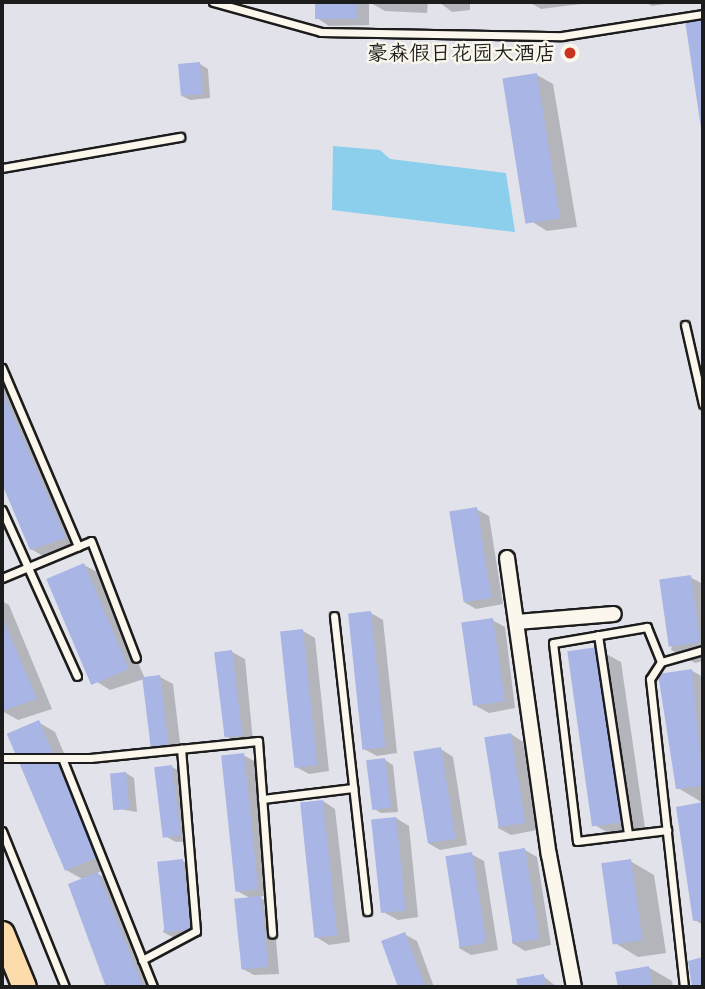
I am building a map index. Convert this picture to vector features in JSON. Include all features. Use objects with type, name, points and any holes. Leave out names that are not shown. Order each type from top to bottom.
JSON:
[{"type":"main road","points":[[2,933],[24,987]]},
{"type":"street","points":[[507,558],[549,855],[574,987]]},
{"type":"street","points":[[517,622],[614,614]]},
{"type":"lane","points":[[213,2],[321,32],[562,36],[703,14]]},
{"type":"lane","points":[[2,168],[180,136]]},
{"type":"lane","points":[[685,326],[703,404]]},
{"type":"lane","points":[[2,368],[78,546]]},
{"type":"lane","points":[[2,510],[77,676]]},
{"type":"lane","points":[[2,578],[91,541],[136,658]]},
{"type":"lane","points":[[334,617],[367,911]]},
{"type":"lane","points":[[661,662],[647,627],[553,643],[576,841],[667,830]]},
{"type":"lane","points":[[598,635],[628,834]]},
{"type":"lane","points":[[684,987],[650,679],[661,662],[703,650]]},
{"type":"lane","points":[[2,758],[62,758],[258,741],[272,933]]},
{"type":"lane","points":[[142,960],[196,931],[181,749]]},
{"type":"lane","points":[[62,758],[153,987]]},
{"type":"lane","points":[[262,799],[353,788]]},
{"type":"lane","points":[[2,831],[65,987]]},
{"type":"water","points":[[333,146],[380,150],[390,159],[506,173],[515,232],[332,210]]},
{"type":"building","points":[[315,2],[357,2],[357,19],[315,19]]},
{"type":"building","points":[[703,16],[703,135],[702,135],[685,20]]},
{"type":"building","points":[[200,62],[203,94],[181,96],[178,64]]},
{"type":"building","points":[[537,73],[560,218],[525,224],[502,78]]},
{"type":"building","points":[[2,390],[66,538],[30,550],[2,484]]},
{"type":"building","points":[[477,507],[491,598],[464,602],[449,511]]},
{"type":"building","points":[[84,563],[129,669],[91,685],[46,579]]},
{"type":"building","points":[[691,575],[700,642],[669,647],[659,579]]},
{"type":"building","points":[[371,611],[385,747],[362,750],[348,613]]},
{"type":"building","points":[[2,616],[37,699],[2,711]]},
{"type":"building","points":[[493,618],[505,701],[473,706],[461,622]]},
{"type":"building","points":[[303,629],[317,765],[294,768],[280,631]]},
{"type":"building","points":[[598,647],[623,822],[592,827],[567,651]]},
{"type":"building","points":[[232,650],[242,735],[225,738],[214,652]]},
{"type":"building","points":[[692,669],[703,786],[676,789],[658,674]]},
{"type":"building","points":[[160,675],[169,744],[151,747],[142,677]]},
{"type":"building","points":[[39,720],[97,857],[65,871],[7,734]]},
{"type":"building","points":[[511,733],[525,823],[499,827],[484,737]]},
{"type":"building","points":[[441,747],[456,839],[428,843],[413,751]]},
{"type":"building","points":[[244,753],[258,889],[235,892],[221,755]]},
{"type":"building","points":[[385,758],[391,808],[372,810],[366,760]]},
{"type":"building","points":[[172,765],[181,835],[163,838],[154,767]]},
{"type":"building","points":[[126,772],[129,809],[113,810],[110,773]]},
{"type":"building","points":[[323,800],[337,935],[314,938],[300,802]]},
{"type":"building","points":[[703,802],[703,920],[693,921],[676,807]]},
{"type":"building","points":[[396,817],[406,910],[381,913],[371,820]]},
{"type":"building","points":[[525,848],[539,939],[513,943],[498,852]]},
{"type":"building","points":[[472,852],[486,943],[460,947],[445,856]]},
{"type":"building","points":[[183,859],[190,930],[165,932],[157,862]]},
{"type":"building","points":[[631,859],[642,940],[613,944],[601,863]]},
{"type":"building","points":[[98,872],[143,987],[106,987],[68,884]]},
{"type":"building","points":[[261,896],[268,967],[242,969],[234,899]]},
{"type":"building","points":[[405,932],[425,987],[398,987],[381,941]]},
{"type":"building","points":[[703,957],[703,987],[692,987],[688,961]]},
{"type":"building","points":[[649,966],[652,987],[618,987],[615,972]]},
{"type":"building","points":[[544,974],[546,987],[518,987],[516,979]]},
{"type":"place","name":"豪森假日花园大酒店","points":[[570,53]]}]
